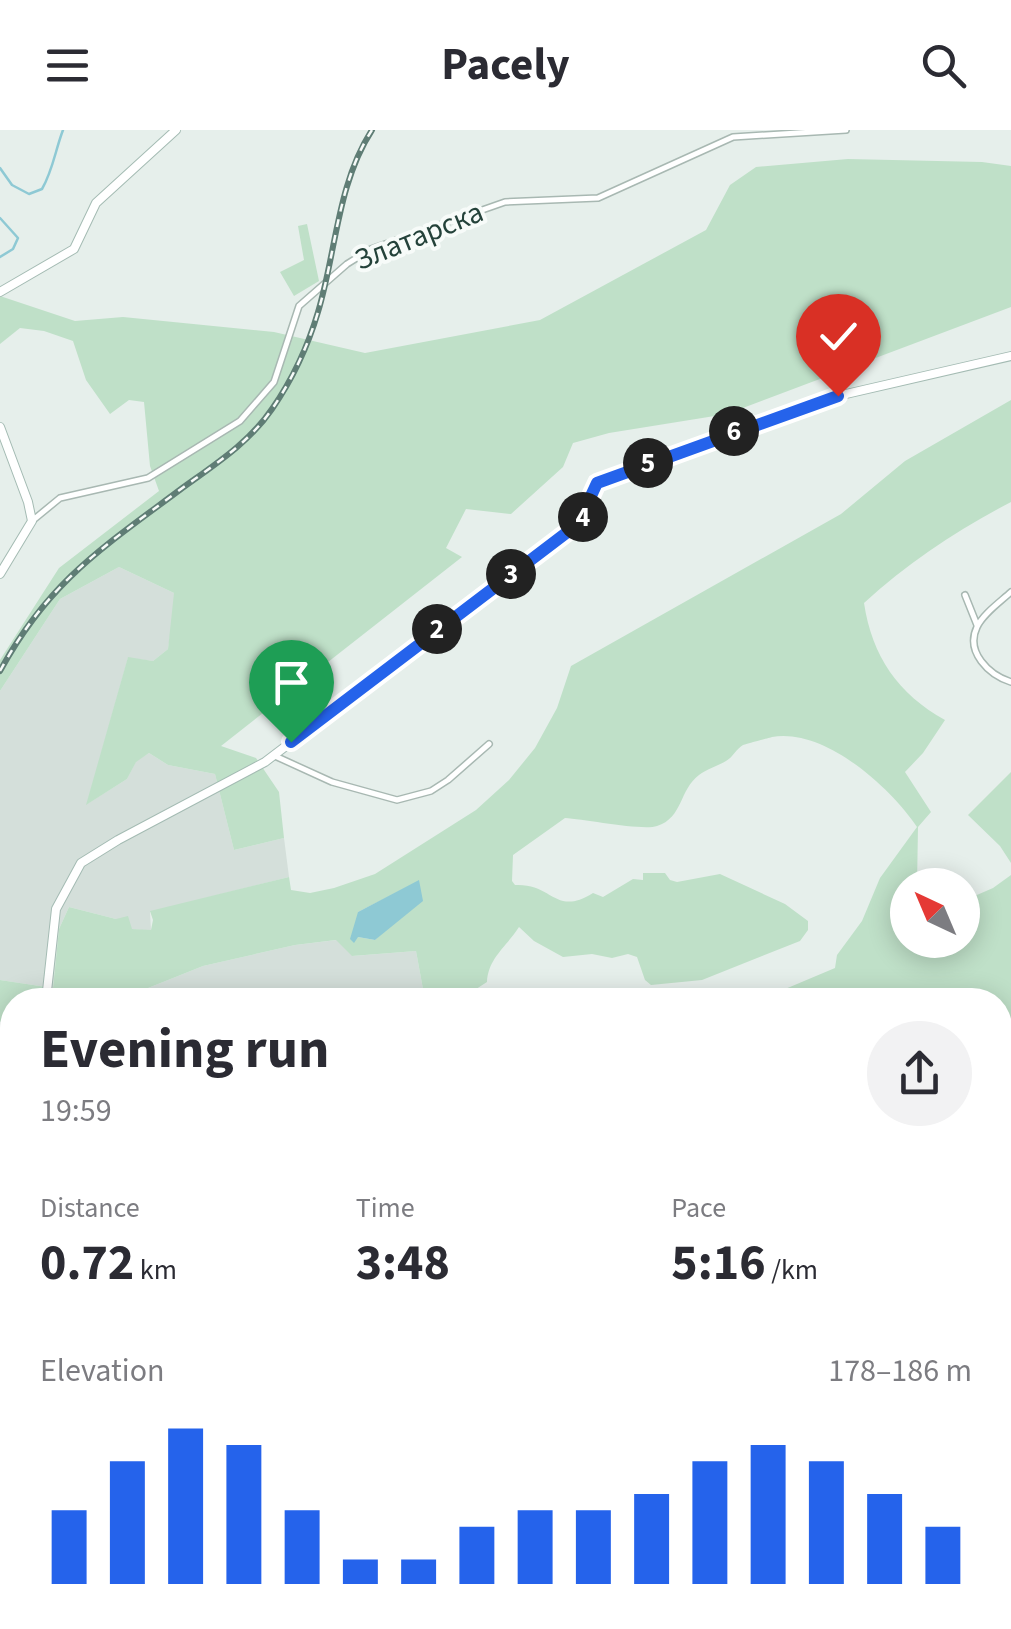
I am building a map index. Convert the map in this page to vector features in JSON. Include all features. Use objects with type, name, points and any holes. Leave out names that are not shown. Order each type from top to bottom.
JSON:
[{"type":"street","points":[[0,292],[74,248],[96,204],[176,130]]},
{"type":"street","name":"Златарска","points":[[32,520],[60,498],[148,478],[240,421],[274,382],[299,306],[346,264],[371,249],[506,202],[598,198],[733,137],[846,130]]},
{"type":"street","points":[[47,988],[56,908],[81,863],[274,756],[583,519],[592,489],[608,477],[820,400],[1011,356]]},
{"type":"street","points":[[0,427],[32,520],[0,574]]},
{"type":"street","points":[[1011,592],[978,626],[975,640],[984,667],[1011,682]]},
{"type":"street","points":[[965,596],[978,626]]},
{"type":"street","points":[[274,756],[385,798],[403,800],[431,791],[448,780],[489,744]]},
{"type":"shaded area","points":[[119,567],[174,593],[175,603],[168,649],[153,661],[128,658],[87,804],[127,779],[136,761],[149,753],[168,765],[215,774],[234,850],[284,838],[289,877],[150,912],[151,931],[132,929],[116,919],[69,907],[59,929],[53,988],[0,980],[0,691],[60,599]]},
{"type":"shaded area","points":[[337,940],[353,956],[416,951],[423,988],[148,988],[203,966],[295,945]]},
{"type":"green space","points":[[848,159],[1011,166],[1011,307],[727,414],[609,433],[573,443],[563,467],[511,514],[466,509],[446,548],[462,557],[221,746],[256,758],[279,792],[284,838],[234,850],[215,774],[168,765],[149,753],[136,762],[127,779],[86,805],[128,657],[153,661],[168,649],[174,593],[119,567],[60,599],[0,691],[0,660],[59,568],[159,491],[150,466],[144,402],[129,400],[110,414],[86,380],[73,341],[20,328],[0,344],[0,296],[75,321],[123,317],[274,332],[365,353],[540,320],[706,230],[730,185],[756,167]]},
{"type":"green space","points":[[307,224],[319,281],[294,296],[280,272],[304,260],[298,226]]},
{"type":"green space","points":[[1011,400],[1011,502],[934,548],[864,603],[873,640],[890,672],[914,698],[945,720],[905,772],[931,812],[918,827],[917,868],[890,868],[890,958],[980,958],[980,894],[1011,875],[1011,988],[788,988],[835,968],[837,955],[862,921],[880,878],[917,827],[873,779],[834,751],[792,737],[772,737],[743,745],[728,759],[699,775],[672,817],[657,826],[565,818],[513,855],[515,885],[570,902],[593,893],[603,897],[633,879],[643,880],[643,873],[665,873],[677,882],[720,874],[785,904],[808,921],[808,930],[800,941],[702,980],[651,985],[645,980],[637,957],[563,957],[534,941],[519,927],[494,959],[487,982],[478,988],[423,988],[416,951],[352,956],[336,940],[203,966],[148,988],[53,988],[59,929],[69,907],[116,919],[128,916],[132,929],[151,930],[150,911],[289,877],[291,890],[310,893],[334,888],[375,874],[476,810],[509,780],[535,748],[557,708],[571,666],[841,514],[905,461]],"holes":[[[419,881],[394,922],[375,940],[358,937],[358,912]]]},
{"type":"green space","points":[[1011,772],[1011,863],[1000,846],[968,815]]},
{"type":"green space","points":[[0,980],[53,988],[0,988]]},
{"type":"water","points":[[419,880],[423,901],[375,940],[358,937],[354,943],[350,939],[358,912]]},
{"type":"waterway","points":[[0,168],[12,185],[29,194],[42,189],[63,130]]},
{"type":"waterway","points":[[0,218],[18,238],[13,249],[0,257]]},
{"type":"railway","points":[[0,671],[38,613],[79,568],[230,453],[272,409],[293,375],[314,325],[344,196],[372,130]]},
{"type":"route","points":[[291,742],[578,524],[597,483],[804,405],[838,396]]}]
